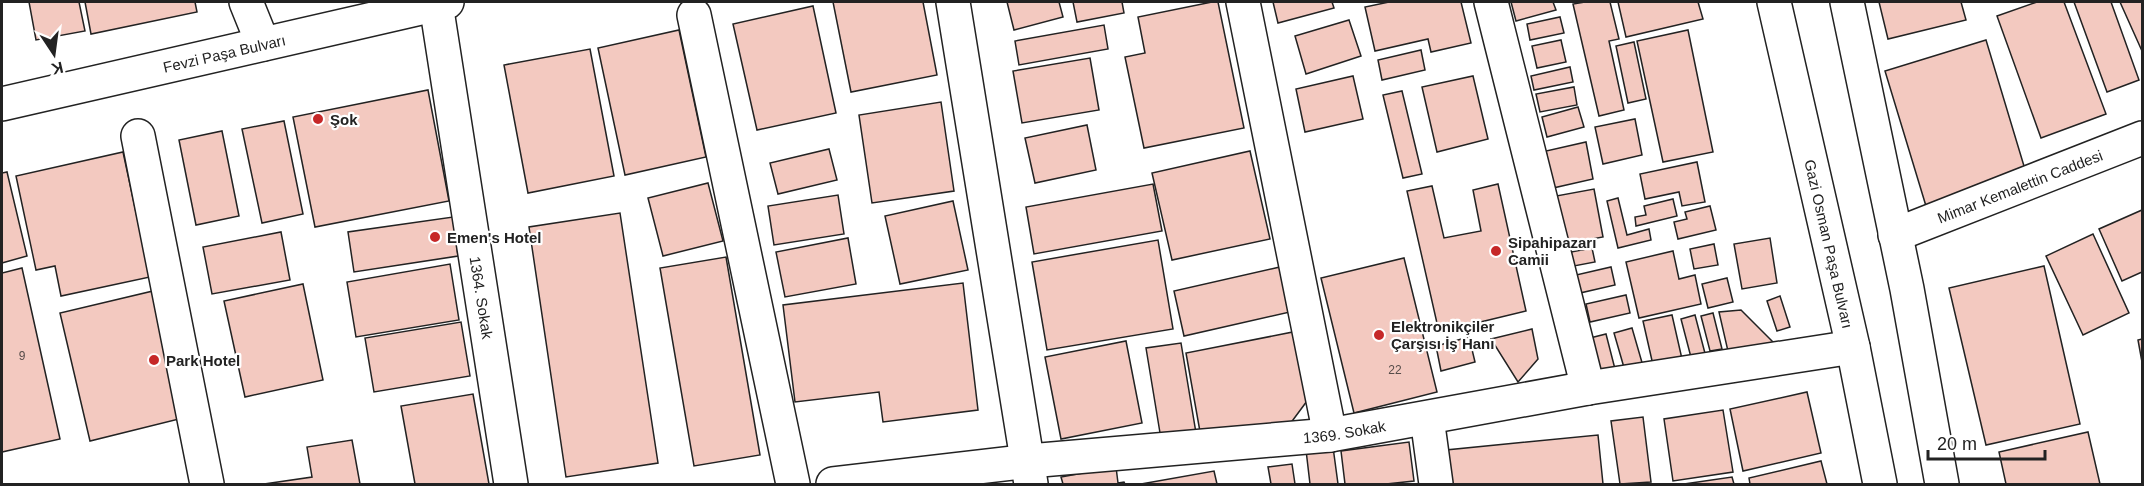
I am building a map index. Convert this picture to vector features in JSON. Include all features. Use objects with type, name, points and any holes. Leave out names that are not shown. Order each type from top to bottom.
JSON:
[{"type":"street","points":[[246,2],[263,44]]},
{"type":"street","points":[[952,2],[1030,472]]},
{"type":"street","points":[[1243,2],[1330,435]]},
{"type":"street","points":[[1491,2],[1588,388]]},
{"type":"street","name":"Gazi Osman Paşa Bulvarı","points":[[1774,2],[1853,347],[1880,484]]},
{"type":"street","points":[[1847,2],[1895,235],[1942,484]]},
{"type":"street","name":"Fevzi Paşa Bulvarı","points":[[2,104],[442,3]]},
{"type":"street","name":"1364. Sokak","points":[[442,3],[511,484]]},
{"type":"street","points":[[694,15],[792,484]]},
{"type":"street","points":[[138,136],[207,484]]},
{"type":"street","name":"Mimar Kemalettin Caddesi","points":[[1895,235],[2142,138]]},
{"type":"street","name":"1369. Sokak","points":[[833,484],[1030,472],[1330,435],[1588,388],[1853,347]]},
{"type":"street","points":[[1427,417],[1436,484]]},
{"type":"building","points":[[29,2],[79,2],[85,31],[36,40]]},
{"type":"building","points":[[85,2],[195,2],[197,12],[91,34]]},
{"type":"building","points":[[833,2],[923,2],[937,75],[851,92]]},
{"type":"building","points":[[1007,2],[1059,2],[1063,17],[1014,30]]},
{"type":"building","points":[[1073,2],[1122,2],[1124,13],[1077,22]]},
{"type":"building","points":[[1218,2],[1244,128],[1144,148],[1125,57],[1145,53],[1138,17]]},
{"type":"building","points":[[1273,2],[1332,2],[1334,8],[1278,23]]},
{"type":"building","points":[[1389,2],[1461,2],[1471,43],[1431,52],[1428,39],[1375,51],[1365,7]]},
{"type":"building","points":[[1511,2],[1553,2],[1556,10],[1516,21]]},
{"type":"building","points":[[1610,2],[1619,39],[1609,41],[1624,110],[1599,116],[1573,4]]},
{"type":"building","points":[[1618,2],[1698,2],[1703,19],[1626,37]]},
{"type":"building","points":[[1879,2],[1961,2],[1966,20],[1888,39]]},
{"type":"building","points":[[2037,2],[2064,2],[2106,114],[2041,138],[1997,16]]},
{"type":"building","points":[[2074,2],[2111,2],[2139,80],[2107,92]]},
{"type":"building","points":[[2120,2],[2142,2],[2142,51]]},
{"type":"building","points":[[813,6],[836,113],[757,130],[733,24]]},
{"type":"building","points":[[1560,17],[1564,33],[1530,40],[1527,24]]},
{"type":"building","points":[[1349,20],[1361,56],[1306,74],[1295,36]]},
{"type":"building","points":[[1104,25],[1108,49],[1019,65],[1015,41]]},
{"type":"building","points":[[679,30],[706,157],[625,175],[598,48]]},
{"type":"building","points":[[1688,30],[1713,152],[1663,162],[1637,41]]},
{"type":"building","points":[[1561,40],[1566,62],[1537,68],[1532,46]]},
{"type":"building","points":[[1986,40],[2027,176],[1926,206],[1885,71]]},
{"type":"building","points":[[1634,42],[1646,99],[1628,103],[1616,46]]},
{"type":"building","points":[[590,49],[614,176],[528,193],[504,65]]},
{"type":"building","points":[[1421,50],[1425,70],[1382,80],[1378,60]]},
{"type":"building","points":[[1090,58],[1099,110],[1022,123],[1013,71]]},
{"type":"building","points":[[1570,67],[1573,82],[1534,90],[1531,76]]},
{"type":"building","points":[[1353,76],[1363,119],[1305,132],[1296,89]]},
{"type":"building","points":[[1473,76],[1488,139],[1437,152],[1422,87]]},
{"type":"building","points":[[1574,87],[1577,105],[1540,112],[1536,94]]},
{"type":"building","points":[[428,90],[449,201],[315,227],[293,117]]},
{"type":"building","points":[[1402,91],[1422,174],[1403,178],[1383,95]]},
{"type":"building","points":[[941,102],[954,191],[872,203],[859,115]]},
{"type":"building","points":[[1578,107],[1584,127],[1547,137],[1542,117]]},
{"type":"building","points":[[1635,119],[1642,155],[1603,164],[1595,127]]},
{"type":"building","points":[[284,121],[303,214],[262,223],[242,129]]},
{"type":"building","points":[[1087,125],[1096,170],[1035,183],[1025,138]]},
{"type":"building","points":[[222,131],[239,216],[196,225],[179,140]]},
{"type":"building","points":[[1586,142],[1593,179],[1553,188],[1546,151]]},
{"type":"building","points":[[829,149],[837,180],[778,194],[770,163]]},
{"type":"building","points":[[1250,151],[1270,239],[1172,260],[1152,173]]},
{"type":"building","points":[[123,152],[150,277],[61,296],[55,266],[36,270],[16,176]]},
{"type":"building","points":[[1697,162],[1705,202],[1682,206],[1679,192],[1645,199],[1640,174]]},
{"type":"building","points":[[7,172],[27,256],[2,263],[2,173]]},
{"type":"building","points":[[708,183],[723,241],[663,256],[648,198]]},
{"type":"building","points":[[1153,184],[1162,231],[1034,254],[1026,207]]},
{"type":"building","points":[[1498,184],[1526,311],[1439,332],[1407,191],[1432,186],[1444,238],[1481,231],[1473,190]]},
{"type":"building","points":[[1594,189],[1603,237],[1565,244],[1556,196]]},
{"type":"building","points":[[838,195],[844,234],[774,245],[768,206]]},
{"type":"building","points":[[1618,198],[1627,235],[1649,229],[1651,240],[1618,248],[1607,201]]},
{"type":"building","points":[[1673,199],[1677,216],[1636,226],[1635,217],[1646,215],[1644,206]]},
{"type":"building","points":[[953,201],[968,270],[900,284],[885,216]]},
{"type":"building","points":[[1710,206],[1716,230],[1678,239],[1674,222],[1687,219],[1685,212]]},
{"type":"building","points":[[2142,210],[2142,272],[2122,281],[2099,229]]},
{"type":"building","points":[[620,213],[658,463],[566,477],[529,227]]},
{"type":"building","points":[[453,217],[458,256],[354,272],[348,232]]},
{"type":"building","points":[[281,232],[290,280],[212,294],[203,247]]},
{"type":"building","points":[[2093,234],[2129,313],[2083,335],[2046,256]]},
{"type":"building","points":[[848,238],[856,284],[785,297],[776,252]]},
{"type":"building","points":[[1770,238],[1777,283],[1742,289],[1734,244]]},
{"type":"building","points":[[1158,240],[1173,329],[1047,350],[1032,262]]},
{"type":"building","points":[[1714,244],[1718,265],[1694,269],[1690,249]]},
{"type":"building","points":[[1592,248],[1595,262],[1574,266],[1571,252]]},
{"type":"building","points":[[1673,251],[1679,279],[1695,275],[1701,304],[1639,318],[1626,262]]},
{"type":"building","points":[[726,257],[760,455],[694,466],[660,268]]},
{"type":"building","name":"Elektronikçiler Çarşısı İş Hanı","points":[[1404,258],[1437,392],[1354,413],[1321,278]]},
{"type":"building","points":[[450,264],[459,320],[356,337],[347,282]]},
{"type":"building","points":[[2044,266],[2080,424],[1986,445],[1949,288]]},
{"type":"building","points":[[1280,267],[1290,312],[1184,336],[1174,291]]},
{"type":"building","points":[[1611,267],[1615,285],[1580,293],[1576,275]]},
{"type":"building","points":[[22,268],[60,439],[2,452],[2,273]]},
{"type":"building","points":[[1727,278],[1733,302],[1708,308],[1702,284]]},
{"type":"building","points":[[963,283],[978,410],[883,422],[879,392],[795,402],[783,305]]},
{"type":"building","points":[[303,284],[323,380],[245,397],[224,301]]},
{"type":"building","points":[[153,291],[183,418],[90,441],[60,313]]},
{"type":"building","points":[[1626,295],[1630,313],[1590,322],[1586,304]]},
{"type":"building","points":[[1780,296],[1790,327],[1777,331],[1767,301]]},
{"type":"building","points":[[1741,310],[1782,351],[1730,360],[1719,312]]},
{"type":"building","points":[[1713,313],[1722,349],[1710,351],[1701,316]]},
{"type":"building","points":[[1672,315],[1682,359],[1653,365],[1643,321]]},
{"type":"building","points":[[1695,315],[1707,361],[1693,365],[1681,319]]},
{"type":"building","points":[[461,322],[470,376],[374,392],[365,338]]},
{"type":"building","points":[[1632,328],[1643,366],[1625,371],[1614,333]]},
{"type":"building","points":[[1532,329],[1538,359],[1518,382],[1491,339]]},
{"type":"building","points":[[1293,332],[1307,401],[1287,428],[1202,443],[1186,353]]},
{"type":"building","points":[[1606,334],[1615,369],[1586,376],[1578,341]]},
{"type":"building","points":[[1469,337],[1475,362],[1441,371],[1436,346]]},
{"type":"building","points":[[2142,339],[2142,362],[2138,340]]},
{"type":"building","points":[[1126,341],[1142,423],[1061,439],[1045,357]]},
{"type":"building","points":[[1181,343],[1197,439],[1162,445],[1146,348]]},
{"type":"building","points":[[1807,392],[1821,453],[1743,471],[1730,409]]},
{"type":"building","points":[[473,394],[489,484],[415,484],[401,406]]},
{"type":"building","points":[[1723,410],[1733,472],[1673,481],[1664,419]]},
{"type":"building","points":[[1643,417],[1651,482],[1620,484],[1611,421]]},
{"type":"building","points":[[2088,432],[2100,484],[2006,484],[1999,452]]},
{"type":"building","points":[[1598,435],[1603,484],[1449,484],[1446,450]]},
{"type":"building","points":[[352,440],[360,484],[264,484],[312,477],[307,447]]},
{"type":"building","points":[[1409,442],[1414,481],[1345,484],[1341,451]]},
{"type":"building","points":[[1333,447],[1338,484],[1310,484],[1306,450]]},
{"type":"building","points":[[1821,461],[1827,484],[1750,484],[1749,478]]},
{"type":"building","points":[[1292,464],[1295,484],[1271,484],[1268,467]]},
{"type":"building","points":[[1116,467],[1118,483],[1124,482],[1125,484],[1063,484],[1061,477]]},
{"type":"building","points":[[1214,471],[1217,484],[1141,484]]},
{"type":"building","points":[[1732,477],[1734,484],[1684,484]]},
{"type":"place","name":"Şok","points":[[318,119]]},
{"type":"place","name":"Emen's Hotel","points":[[435,237]]},
{"type":"place","name":"Sipahipazarı Camii","points":[[1496,251]]},
{"type":"place","name":"Elektronikçiler Çarşısı İş Hanı","points":[[1379,335]]},
{"type":"place","name":"Park Hotel","points":[[154,360]]}]
